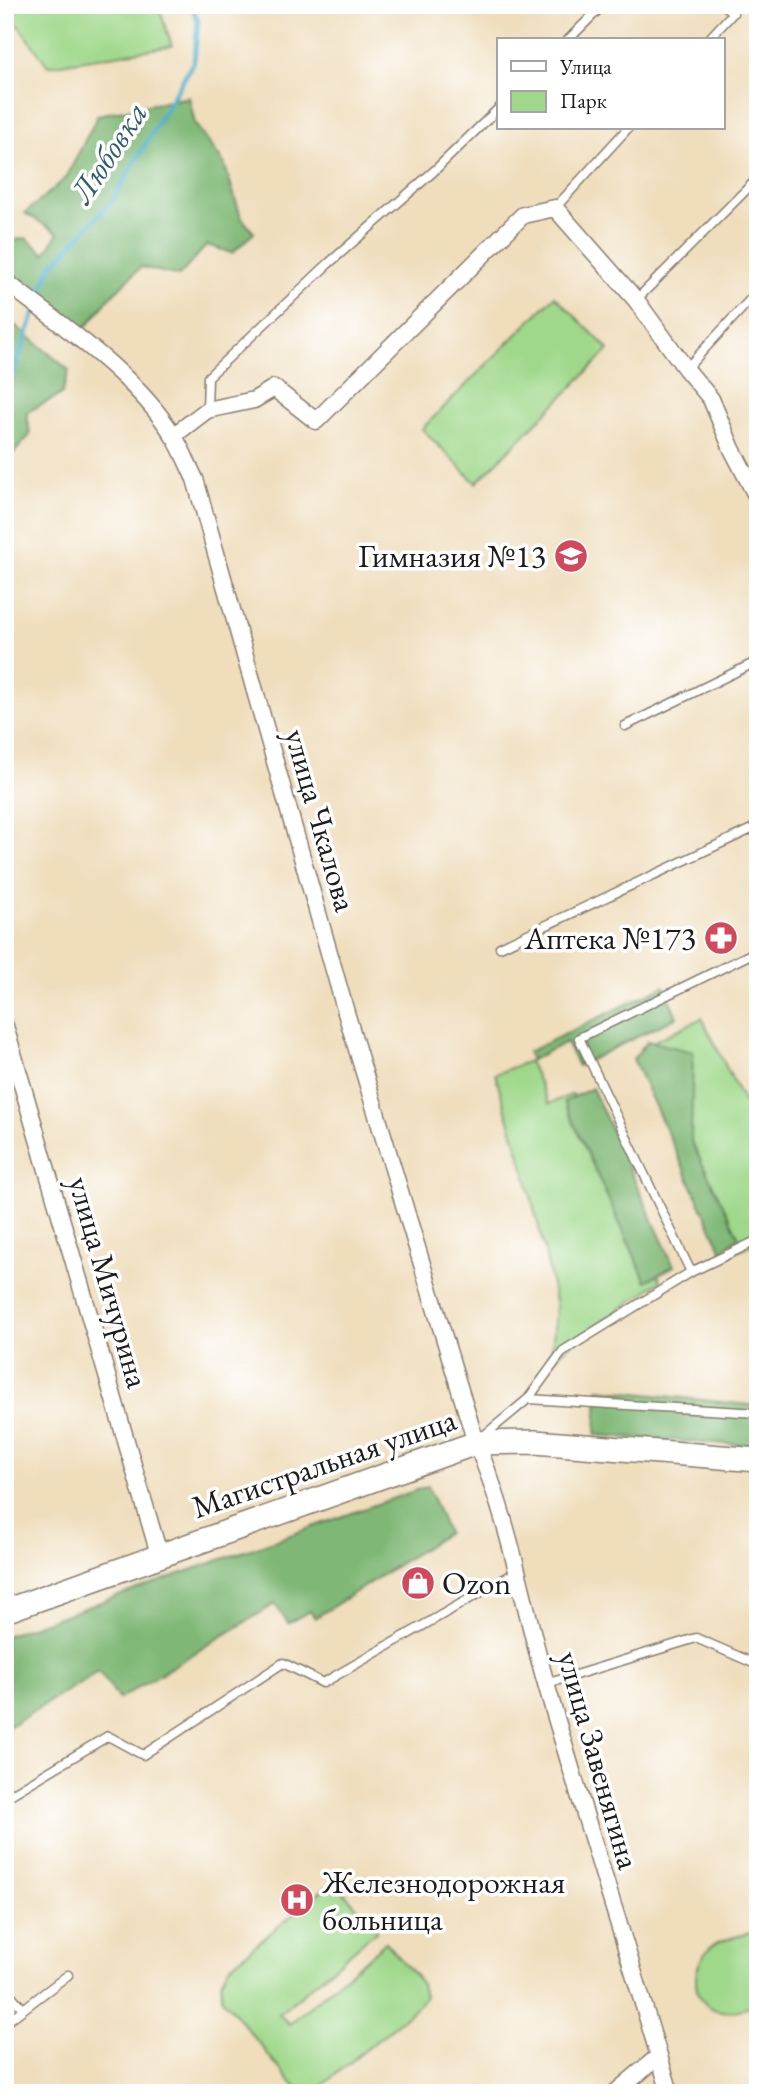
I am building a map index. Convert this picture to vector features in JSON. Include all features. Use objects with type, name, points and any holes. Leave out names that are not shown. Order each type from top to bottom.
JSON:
[{"type":"main road","name":"Магистральная улица","points":[[5,1611],[476,1443],[535,1442],[758,1460]]},
{"type":"street","points":[[173,436],[207,410],[254,400],[274,388],[316,421],[523,215],[555,208],[636,300],[711,399],[732,449],[758,499]]},
{"type":"street","name":"улица Чкалова","points":[[5,281],[99,356],[144,397],[173,436],[195,479],[347,1016],[476,1443]]},
{"type":"street","name":"улица Мичурина","points":[[5,1026],[159,1554]]},
{"type":"street","name":"улица Завенягина","points":[[476,1443],[518,1571],[546,1684],[670,2093]]},
{"type":"street","points":[[614,2093],[659,2056]]},
{"type":"lane","points":[[570,38],[603,5]]},
{"type":"lane","points":[[709,38],[731,9],[724,5]]},
{"type":"lane","points":[[207,410],[208,377],[497,110]]},
{"type":"lane","points":[[555,208],[626,130]]},
{"type":"lane","points":[[636,300],[758,178]]},
{"type":"lane","points":[[686,369],[758,291]]},
{"type":"lane","points":[[625,726],[758,661]]},
{"type":"lane","points":[[500,947],[758,826]]},
{"type":"lane","points":[[691,1272],[579,1038],[753,953],[758,955]]},
{"type":"lane","points":[[476,1443],[528,1399],[563,1351],[691,1272],[758,1240]]},
{"type":"lane","points":[[528,1399],[758,1413]]},
{"type":"lane","points":[[5,1798],[108,1736],[143,1755],[283,1663],[323,1683],[518,1571]]},
{"type":"lane","points":[[546,1684],[696,1638],[758,1665]]},
{"type":"lane","points":[[5,2023],[68,1975]]},
{"type":"lane","points":[[5,1988],[23,2008]]},
{"type":"green space","points":[[18,5],[158,5],[172,46],[48,66],[13,18]]},
{"type":"green space","points":[[189,97],[195,124],[224,163],[241,217],[254,233],[232,253],[207,245],[179,276],[141,267],[112,295],[83,331],[45,305],[22,283],[7,257],[5,242],[26,238],[45,254],[58,233],[25,213],[66,178],[98,115]]},
{"type":"green space","points":[[555,296],[609,350],[476,483],[422,429]]},
{"type":"green space","points":[[5,317],[69,370],[62,394],[27,412],[30,435],[5,463]]},
{"type":"green space","points":[[664,986],[677,1017],[578,1066],[566,1042],[531,1060],[528,1052]]},
{"type":"green space","points":[[702,1018],[758,1131],[758,1241],[739,1250],[640,1048]]},
{"type":"green space","points":[[648,1041],[693,1052],[691,1141],[739,1237],[722,1251],[633,1059]]},
{"type":"green space","points":[[529,1061],[549,1104],[573,1094],[661,1281],[578,1338],[551,1362],[556,1306],[525,1172],[495,1074]]},
{"type":"green space","points":[[592,1088],[674,1266],[646,1281],[564,1102]]},
{"type":"green space","points":[[598,1389],[758,1406],[758,1446],[596,1435]]},
{"type":"green space","points":[[428,1486],[447,1533],[315,1618],[310,1611],[288,1623],[275,1604],[119,1699],[99,1671],[5,1729],[5,1636]]},
{"type":"green space","points":[[337,1885],[377,1930],[279,2014],[289,2024],[386,1942],[422,1984],[425,1996],[415,2009],[318,2089],[304,2091],[291,2083],[222,1998],[221,1981],[228,1968],[325,1888]]},
{"type":"green space","points":[[758,1931],[758,2004],[730,2011],[710,2007],[703,2001],[696,1982],[697,1971],[707,1951],[731,1938]]},
{"type":"waterway","name":"Любовка","points":[[5,396],[50,268],[112,201],[194,61],[198,21],[191,5]]},
{"type":"place","name":"Гимназия №13","points":[[571,556]]},
{"type":"place","name":"Аптека №173","points":[[721,938]]},
{"type":"place","name":"Ozon","points":[[418,1583]]},
{"type":"place","name":"Железнодорожная больница","points":[[297,1900]]}]
